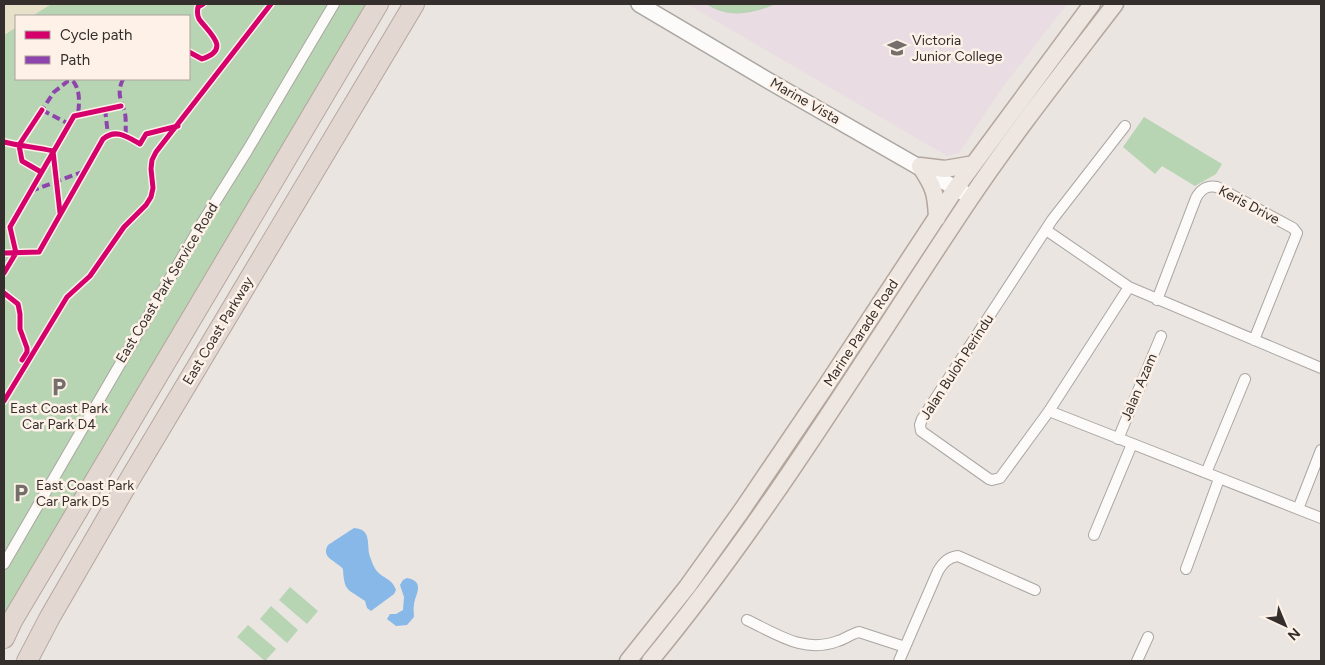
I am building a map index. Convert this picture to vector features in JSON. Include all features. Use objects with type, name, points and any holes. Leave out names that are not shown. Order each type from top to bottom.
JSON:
[{"type":"highway","points":[[4,638],[12,621],[378,4]]},
{"type":"highway","name":"East Coast Parkway","points":[[27,661],[50,617],[312,173],[413,8]]},
{"type":"highway","points":[[44,661],[43,653],[50,617]]},
{"type":"main road","name":"Marine Parade Road","points":[[628,661],[687,587],[746,504],[839,367],[956,188],[1092,4]]},
{"type":"main road","name":"Marine Parade Road","points":[[650,661],[694,606],[741,542],[972,197],[1115,4]]},
{"type":"main road","points":[[920,166],[945,169],[974,164]]},
{"type":"main road","points":[[920,166],[933,186],[936,198],[936,218]]},
{"type":"street","name":"East Coast Park Service Road","points":[[4,564],[202,223],[334,4]]},
{"type":"street","name":"Marine Vista","points":[[639,4],[972,197]]},
{"type":"street","name":"Jalan Buloh Perindu","points":[[1125,126],[1046,230],[922,419],[920,430],[989,479],[997,480],[1003,476],[1049,411],[1129,287]]},
{"type":"street","name":"Keris Drive","points":[[1156,300],[1196,198],[1200,191],[1206,187],[1217,187],[1293,228],[1297,233],[1254,340]]},
{"type":"street","points":[[1046,230],[1129,287],[1321,368]]},
{"type":"street","name":"Jalan Azam","points":[[1118,439],[1161,336]]},
{"type":"street","points":[[1206,473],[1245,379]]},
{"type":"street","points":[[1049,411],[1321,518]]},
{"type":"street","points":[[1094,536],[1132,444]]},
{"type":"street","points":[[1298,509],[1321,450]]},
{"type":"street","points":[[1186,569],[1219,479]]},
{"type":"street","points":[[899,661],[938,571],[952,556],[958,556],[1034,590]]},
{"type":"street","points":[[746,620],[806,646],[820,646],[859,632],[904,647]]},
{"type":"street","points":[[1137,661],[1148,637]]},
{"type":"shaded area","name":"Victoria Junior College","points":[[687,4],[1067,4],[999,92],[959,153],[947,156]]},
{"type":"green space","points":[[51,4],[377,4],[4,637],[4,35],[15,28],[15,80],[190,80],[190,15],[34,15]]},
{"type":"green space","points":[[706,4],[776,4],[749,12],[732,13],[723,12]]},
{"type":"green space","points":[[1144,117],[1222,164],[1216,174],[1195,186],[1162,166],[1155,174],[1123,147]]},
{"type":"green space","points":[[290,587],[318,611],[307,624],[279,600]]},
{"type":"green space","points":[[271,606],[298,630],[287,643],[260,619]]},
{"type":"green space","points":[[248,625],[276,649],[265,661],[237,637]]},
{"type":"sand","points":[[51,4],[34,15],[15,15],[15,28],[4,35],[4,5]]},
{"type":"water","points":[[354,528],[360,529],[367,535],[369,555],[375,568],[392,583],[396,590],[394,594],[371,611],[367,608],[365,601],[346,587],[343,569],[330,559],[326,553],[328,545]]},
{"type":"water","points":[[407,578],[413,580],[418,585],[414,617],[407,625],[396,626],[387,619],[390,614],[396,614],[403,610],[404,597],[400,585]]},
{"type":"marked path","points":[[123,80],[120,95],[125,116],[126,136]]},
{"type":"marked path","points":[[40,113],[54,92],[68,81],[73,81],[78,93],[78,116]]},
{"type":"marked path","points":[[105,109],[108,135]]},
{"type":"marked path","points":[[42,110],[69,124]]},
{"type":"marked path","points":[[31,191],[85,171]]},
{"type":"cycle path","points":[[190,53],[202,59],[211,55],[216,50],[216,40],[198,16],[198,7],[203,4]]},
{"type":"cycle path","points":[[4,401],[67,297],[90,276],[124,227],[146,205],[151,197],[153,188],[151,169],[152,160],[156,152],[271,4]]},
{"type":"cycle path","points":[[4,273],[16,253],[10,227],[74,116],[121,106]]},
{"type":"cycle path","points":[[41,172],[22,161],[19,145],[42,110]]},
{"type":"cycle path","points":[[4,253],[39,252],[103,139],[117,134],[126,136],[140,144],[146,134],[178,126]]},
{"type":"cycle path","points":[[4,142],[53,151],[60,213]]},
{"type":"cycle path","points":[[4,293],[18,304],[20,329],[27,348],[27,352],[22,360]]},
{"type":"place","name":"Victoria Junior College","points":[[897,48]]},
{"type":"place","name":"East Coast Park Car Park D4","points":[[59,387]]},
{"type":"place","name":"East Coast Park Car Park D5","points":[[21,493]]}]
